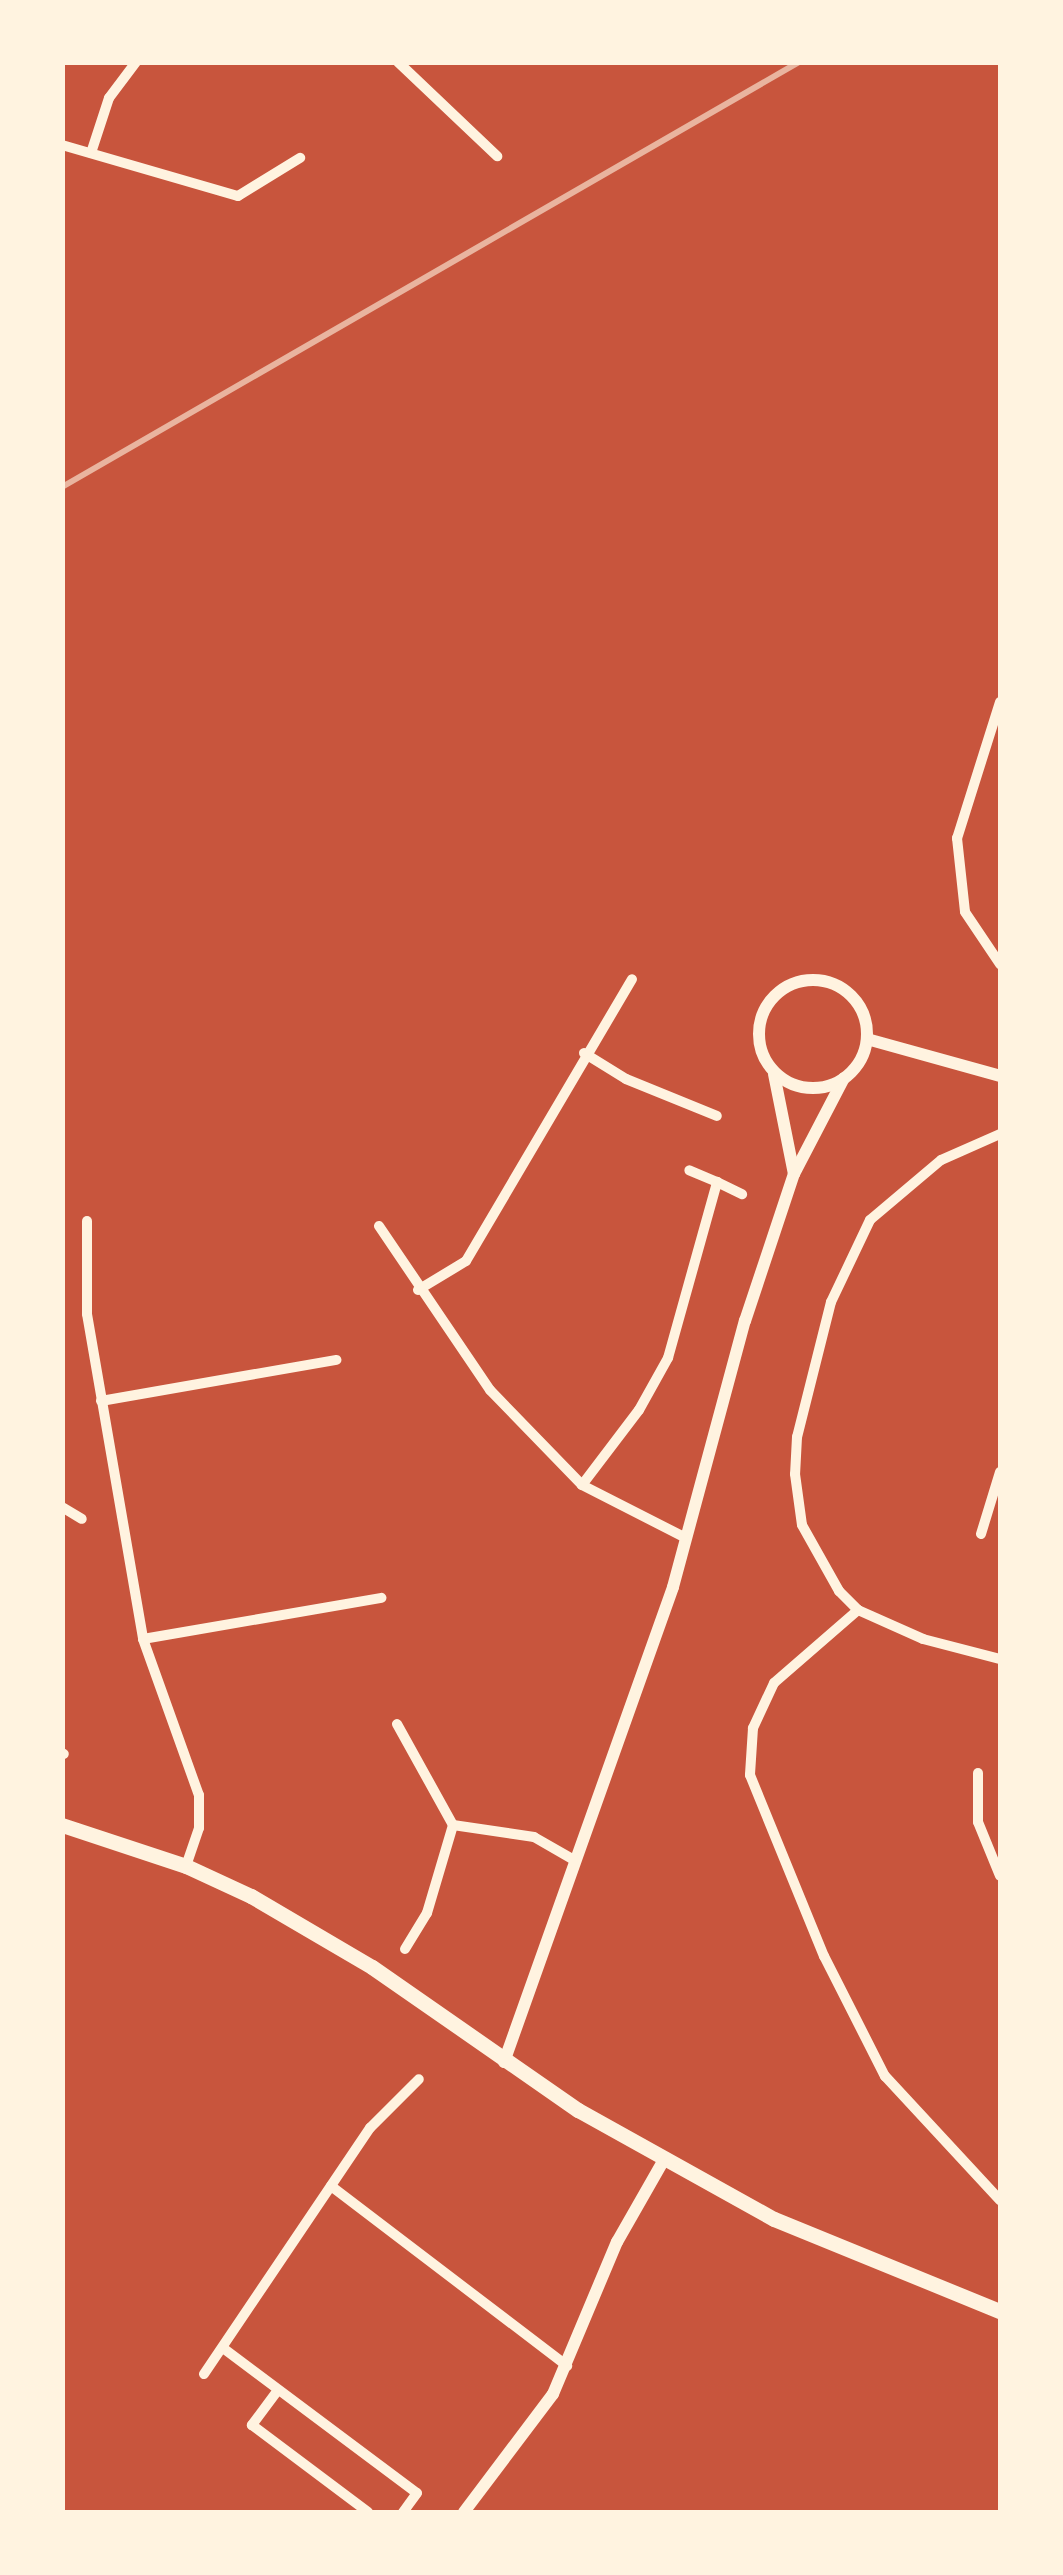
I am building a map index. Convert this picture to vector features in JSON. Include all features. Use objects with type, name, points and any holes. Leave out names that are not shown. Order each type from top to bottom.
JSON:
[{"type":"main road","points":[[62,1825],[186,1866],[304,1924],[504,2062],[774,2219],[1000,2311]]},
{"type":"street","points":[[91,153],[110,98],[136,62]]},
{"type":"street","points":[[398,62],[497,156]]},
{"type":"street","points":[[62,145],[238,196],[300,158]]},
{"type":"street","points":[[1000,702],[957,838],[965,912],[1000,964]]},
{"type":"street","points":[[418,1290],[466,1261],[584,1053],[632,979]]},
{"type":"street","points":[[504,2062],[686,1538],[745,1321],[794,1174],[844,1078],[863,1056],[867,1039],[858,1002],[844,989],[822,980],[799,981],[780,990],[759,1024],[760,1051],[774,1071],[800,1088],[826,1087],[844,1078]]},
{"type":"street","points":[[867,1039],[1000,1076]]},
{"type":"street","points":[[584,1053],[626,1079],[717,1116]]},
{"type":"street","points":[[774,1071],[794,1174]]},
{"type":"street","points":[[1000,1134],[941,1160],[870,1220],[831,1302],[797,1437],[798,1504],[817,1555],[858,1610],[922,1639],[1000,1659]]},
{"type":"street","points":[[688,1170],[742,1194]]},
{"type":"street","points":[[582,1486],[640,1410],[668,1358],[717,1182]]},
{"type":"street","points":[[87,1221],[86,1314],[143,1639],[199,1795],[199,1828],[186,1866]]},
{"type":"street","points":[[378,1226],[418,1290],[490,1390],[582,1486],[686,1538]]},
{"type":"street","points":[[101,1400],[336,1360]]},
{"type":"street","points":[[980,1534],[1000,1472]]},
{"type":"street","points":[[62,1506],[82,1519]]},
{"type":"street","points":[[143,1639],[381,1598]]},
{"type":"street","points":[[858,1610],[774,1683],[752,1728],[750,1775],[817,1940],[885,2076],[1000,2200]]},
{"type":"street","points":[[397,1724],[452,1825],[427,1912],[405,1950]]},
{"type":"street","points":[[978,1773],[978,1822],[1000,1876]]},
{"type":"street","points":[[452,1825],[534,1837],[574,1860]]},
{"type":"street","points":[[204,2374],[370,2128],[419,2079]]},
{"type":"street","points":[[464,2512],[567,2366],[616,2242],[665,2158]]},
{"type":"street","points":[[331,2186],[567,2366]]},
{"type":"street","points":[[224,2348],[417,2493],[403,2512]]},
{"type":"street","points":[[278,2390],[252,2424],[368,2512]]},
{"type":"railway","points":[[62,487],[799,62]]}]
